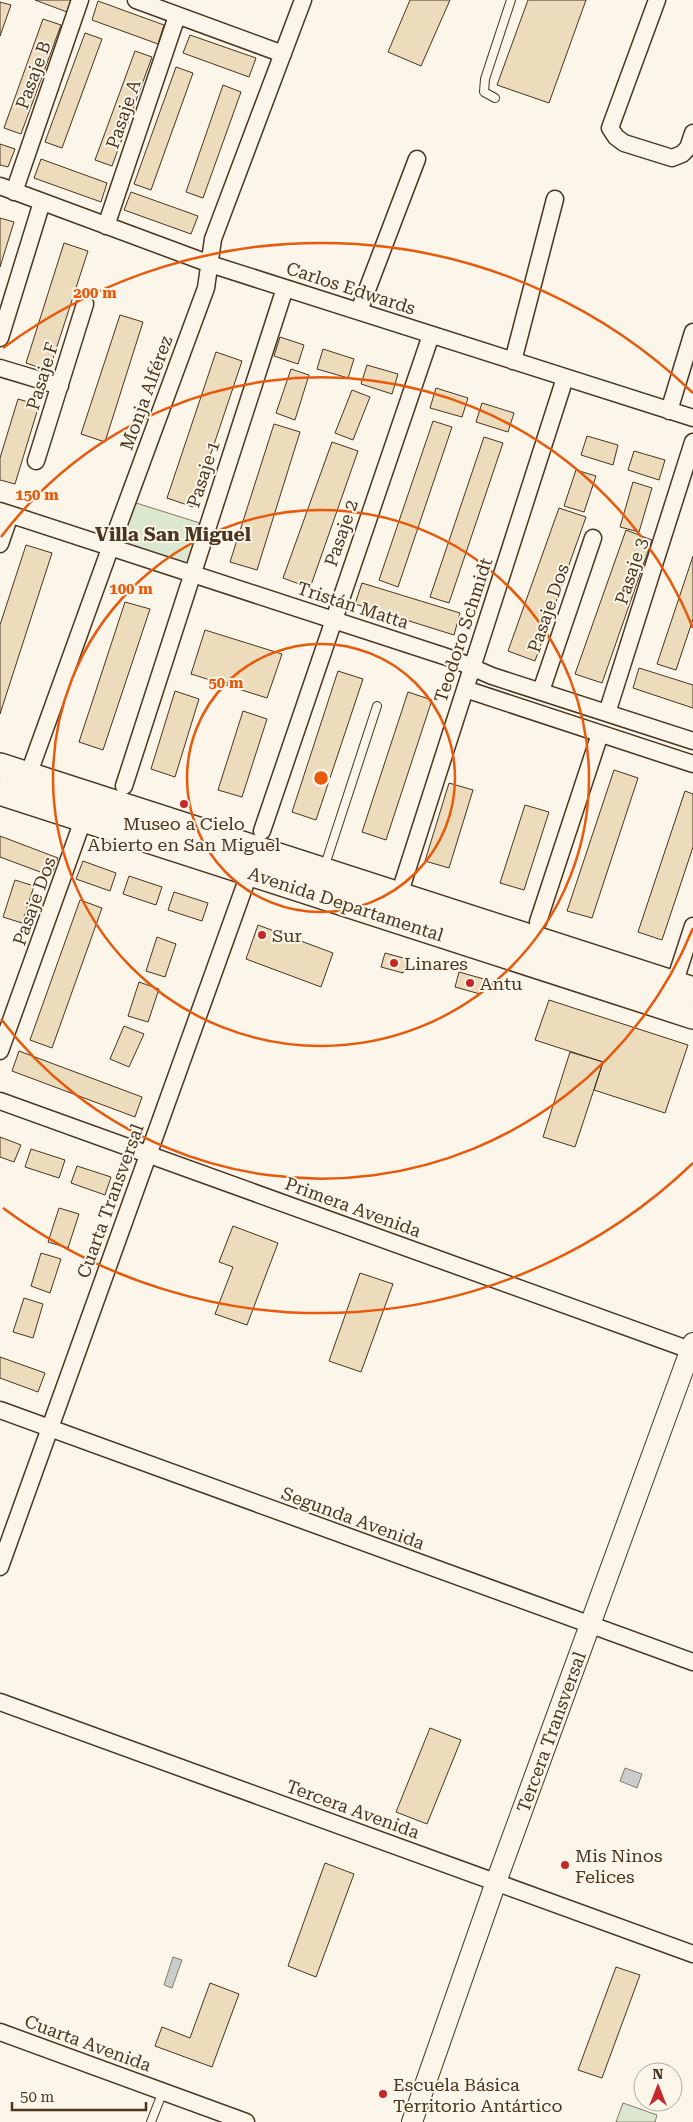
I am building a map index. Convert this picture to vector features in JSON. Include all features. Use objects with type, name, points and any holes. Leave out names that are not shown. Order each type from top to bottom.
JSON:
[{"type":"main road","name":"Avenida Departamental","points":[[0,766],[260,840],[323,870],[684,987]]},
{"type":"main road","name":"Avenida Departamental","points":[[11,795],[693,1016]]},
{"type":"street","name":"Pasaje B","points":[[7,189],[80,0]]},
{"type":"street","points":[[136,0],[283,54]]},
{"type":"street","name":"Monja Alférez","points":[[11,795],[28,775],[206,288],[214,239],[303,0]]},
{"type":"street","points":[[657,0],[610,128],[616,137],[624,143],[672,158],[682,154],[688,148],[693,133]]},
{"type":"street","name":"Pasaje A","points":[[106,226],[177,16]]},
{"type":"street","points":[[359,311],[416,159]]},
{"type":"street","name":"Carlos Edwards","points":[[7,189],[210,264],[693,418]]},
{"type":"street","points":[[513,361],[555,199]]},
{"type":"street","points":[[1,329],[42,202]]},
{"type":"street","name":"Pasaje 1","points":[[124,786],[285,288]]},
{"type":"street","name":"Pasaje F","points":[[36,461],[85,304]]},
{"type":"street","points":[[669,411],[693,332]]},
{"type":"street","name":"Pasaje 2","points":[[260,840],[431,334]]},
{"type":"street","points":[[0,368],[60,386]]},
{"type":"street","name":"Teodoro Schmidt","points":[[399,895],[565,378]]},
{"type":"street","name":"Pasaje 3","points":[[607,712],[693,442]]},
{"type":"street","points":[[0,544],[5,513]]},
{"type":"street","name":"Tristán Matta","points":[[5,513],[453,658],[472,667],[541,691],[693,741]]},
{"type":"street","name":"Pasaje Dos","points":[[541,691],[593,538]]},
{"type":"street","points":[[465,689],[693,764]]},
{"type":"street","points":[[538,922],[600,734]]},
{"type":"street","name":"Pasaje Dos","points":[[0,1052],[84,820]]},
{"type":"street","name":"Cuarta Transversal","points":[[0,1567],[260,840]]},
{"type":"street","points":[[684,987],[693,926]]},
{"type":"street","name":"Primera Avenida","points":[[0,1101],[692,1348]]},
{"type":"street","name":"Tercera Transversal","points":[[412,2122],[496,1882],[692,1348]]},
{"type":"street","name":"Segunda Avenida","points":[[0,1410],[693,1662]]},
{"type":"street","name":"Tercera Avenida","points":[[0,1702],[693,1954]]},
{"type":"street","name":"Cuarta Avenida","points":[[0,2032],[246,2122]]},
{"type":"lane","points":[[495,98],[484,92],[485,79],[511,0]]},
{"type":"lane","points":[[323,870],[376,706]]},
{"type":"lane","points":[[151,2122],[163,2091]]},
{"type":"green space","points":[[133,502],[203,524],[190,565],[120,543]]},
{"type":"green space","points":[[623,2103],[633,2107],[633,2112],[648,2112],[657,2115],[655,2122],[616,2122]]},
{"type":"shaded area","points":[[625,1768],[642,1774],[637,1788],[620,1781]]},
{"type":"shaded area","points":[[173,1957],[182,1960],[172,1988],[164,1985]]},
{"type":"building","points":[[35,0],[71,0],[67,12]]},
{"type":"building","points":[[410,0],[450,0],[421,66],[388,52]]},
{"type":"building","points":[[528,0],[586,0],[549,103],[497,85]]},
{"type":"building","points":[[98,1],[164,25],[158,44],[92,20]]},
{"type":"building","points":[[0,2],[11,5],[0,36]]},
{"type":"building","points":[[43,19],[61,25],[21,134],[4,128]]},
{"type":"building","points":[[85,33],[102,39],[62,148],[45,142]]},
{"type":"building","points":[[190,35],[256,58],[249,77],[183,53]]},
{"type":"building","points":[[135,51],[152,57],[112,166],[95,160]]},
{"type":"building","points":[[176,67],[193,73],[151,190],[134,184]]},
{"type":"building","points":[[223,85],[241,92],[203,198],[186,192]]},
{"type":"building","points":[[0,144],[15,149],[8,167],[0,165]]},
{"type":"building","points":[[41,159],[107,183],[101,202],[34,178]]},
{"type":"building","points":[[131,192],[198,216],[191,234],[124,210]]},
{"type":"building","points":[[0,218],[14,222],[0,267]]},
{"type":"building","points":[[64,243],[88,251],[49,371],[26,363]]},
{"type":"building","points":[[120,315],[143,322],[105,442],[81,434]]},
{"type":"building","points":[[280,337],[304,345],[298,364],[274,356]]},
{"type":"building","points":[[323,349],[354,359],[348,378],[317,369]]},
{"type":"building","points":[[216,352],[242,361],[193,507],[167,498]]},
{"type":"building","points":[[367,365],[398,374],[392,394],[361,384]]},
{"type":"building","points":[[291,369],[309,375],[295,420],[276,413]]},
{"type":"building","points":[[436,388],[468,398],[462,417],[430,408]]},
{"type":"building","points":[[352,390],[370,397],[353,440],[335,433]]},
{"type":"building","points":[[18,399],[39,405],[15,484],[0,480],[0,458]]},
{"type":"building","points":[[482,403],[514,413],[508,432],[476,422]]},
{"type":"building","points":[[433,421],[452,427],[398,587],[379,580]]},
{"type":"building","points":[[274,424],[300,432],[257,570],[230,562]]},
{"type":"building","points":[[587,436],[618,445],[613,465],[581,455]]},
{"type":"building","points":[[484,437],[503,443],[449,603],[430,597]]},
{"type":"building","points":[[332,442],[358,451],[310,588],[283,578]]},
{"type":"building","points":[[634,451],[665,460],[659,480],[628,470]]},
{"type":"building","points":[[576,470],[596,476],[584,512],[564,506]]},
{"type":"building","points":[[633,482],[652,488],[639,532],[620,527]]},
{"type":"building","points":[[559,508],[586,517],[535,661],[508,651]]},
{"type":"building","points":[[626,530],[652,540],[602,683],[575,674]]},
{"type":"building","points":[[26,545],[52,553],[0,714],[0,625]]},
{"type":"building","points":[[693,556],[693,619],[676,670],[657,664]]},
{"type":"building","points":[[362,583],[460,613],[454,635],[355,604]]},
{"type":"building","points":[[125,602],[150,609],[103,750],[79,742]]},
{"type":"building","points":[[205,630],[282,654],[267,698],[191,674]]},
{"type":"building","points":[[639,668],[693,685],[693,708],[633,688]]},
{"type":"building","points":[[338,671],[363,679],[316,820],[292,812]]},
{"type":"building","points":[[175,691],[199,699],[175,777],[151,769]]},
{"type":"building","points":[[408,692],[432,700],[386,840],[362,832]]},
{"type":"building","points":[[243,711],[267,719],[242,797],[218,790]]},
{"type":"building","points":[[614,770],[638,778],[592,918],[567,911]]},
{"type":"building","points":[[449,783],[473,790],[449,868],[425,861]]},
{"type":"building","points":[[685,791],[693,794],[693,847],[662,940],[638,932]]},
{"type":"building","points":[[525,805],[549,812],[524,890],[500,883]]},
{"type":"building","points":[[0,836],[58,858],[51,876],[0,857]]},
{"type":"building","points":[[83,861],[116,873],[110,891],[76,879]]},
{"type":"building","points":[[129,876],[162,887],[156,905],[123,894]]},
{"type":"building","points":[[15,880],[34,886],[22,923],[3,917]]},
{"type":"building","points":[[174,892],[208,903],[202,921],[168,910]]},
{"type":"building","points":[[80,900],[102,908],[52,1048],[30,1040]]},
{"type":"building","points":[[258,925],[333,953],[321,987],[246,959]]},
{"type":"building","points":[[157,937],[176,944],[165,977],[146,971]]},
{"type":"building","name":"Linares","points":[[385,953],[407,959],[403,973],[381,967]]},
{"type":"building","name":"Antu","points":[[459,972],[484,979],[480,994],[455,987]]},
{"type":"building","points":[[139,982],[159,989],[148,1022],[128,1016]]},
{"type":"building","points":[[549,1000],[688,1045],[665,1113],[594,1090],[603,1062],[535,1040]]},
{"type":"building","points":[[124,1026],[144,1034],[129,1067],[110,1059]]},
{"type":"building","points":[[19,1051],[142,1097],[135,1117],[12,1071]]},
{"type":"building","points":[[570,1052],[603,1062],[575,1147],[543,1137]]},
{"type":"building","points":[[0,1137],[21,1145],[14,1162],[0,1157]]},
{"type":"building","points":[[31,1149],[65,1160],[59,1178],[25,1167]]},
{"type":"building","points":[[77,1166],[111,1177],[105,1195],[71,1183]]},
{"type":"building","points":[[59,1208],[79,1214],[68,1248],[48,1242]]},
{"type":"building","points":[[233,1226],[278,1243],[247,1325],[215,1314],[233,1267],[219,1262]]},
{"type":"building","points":[[41,1253],[61,1259],[50,1293],[31,1286]]},
{"type":"building","points":[[360,1273],[393,1284],[361,1372],[329,1361]]},
{"type":"building","points":[[24,1298],[43,1304],[33,1338],[13,1332]]},
{"type":"building","points":[[0,1357],[45,1373],[38,1392],[0,1378]]},
{"type":"building","points":[[430,1728],[461,1740],[427,1824],[396,1812]]},
{"type":"building","points":[[325,1863],[354,1874],[316,1977],[288,1966]]},
{"type":"building","points":[[616,1967],[640,1975],[602,2078],[578,2070]]},
{"type":"building","points":[[210,1983],[239,1994],[212,2067],[155,2046],[162,2027],[190,2038]]},
{"type":"place","name":"Museo a Cielo Abierto en San Miguel","points":[[184,804]]},
{"type":"place","name":"Sur","points":[[262,935]]},
{"type":"place","name":"Linares","points":[[394,963]]},
{"type":"place","name":"Antu","points":[[470,983]]},
{"type":"place","name":"Mis Ninos Felices","points":[[565,1865]]},
{"type":"place","name":"Escuela Básica Territorio Antártico","points":[[383,2094]]},
{"type":"district","name":"Villa San Miguel","points":[[173,534]]}]
